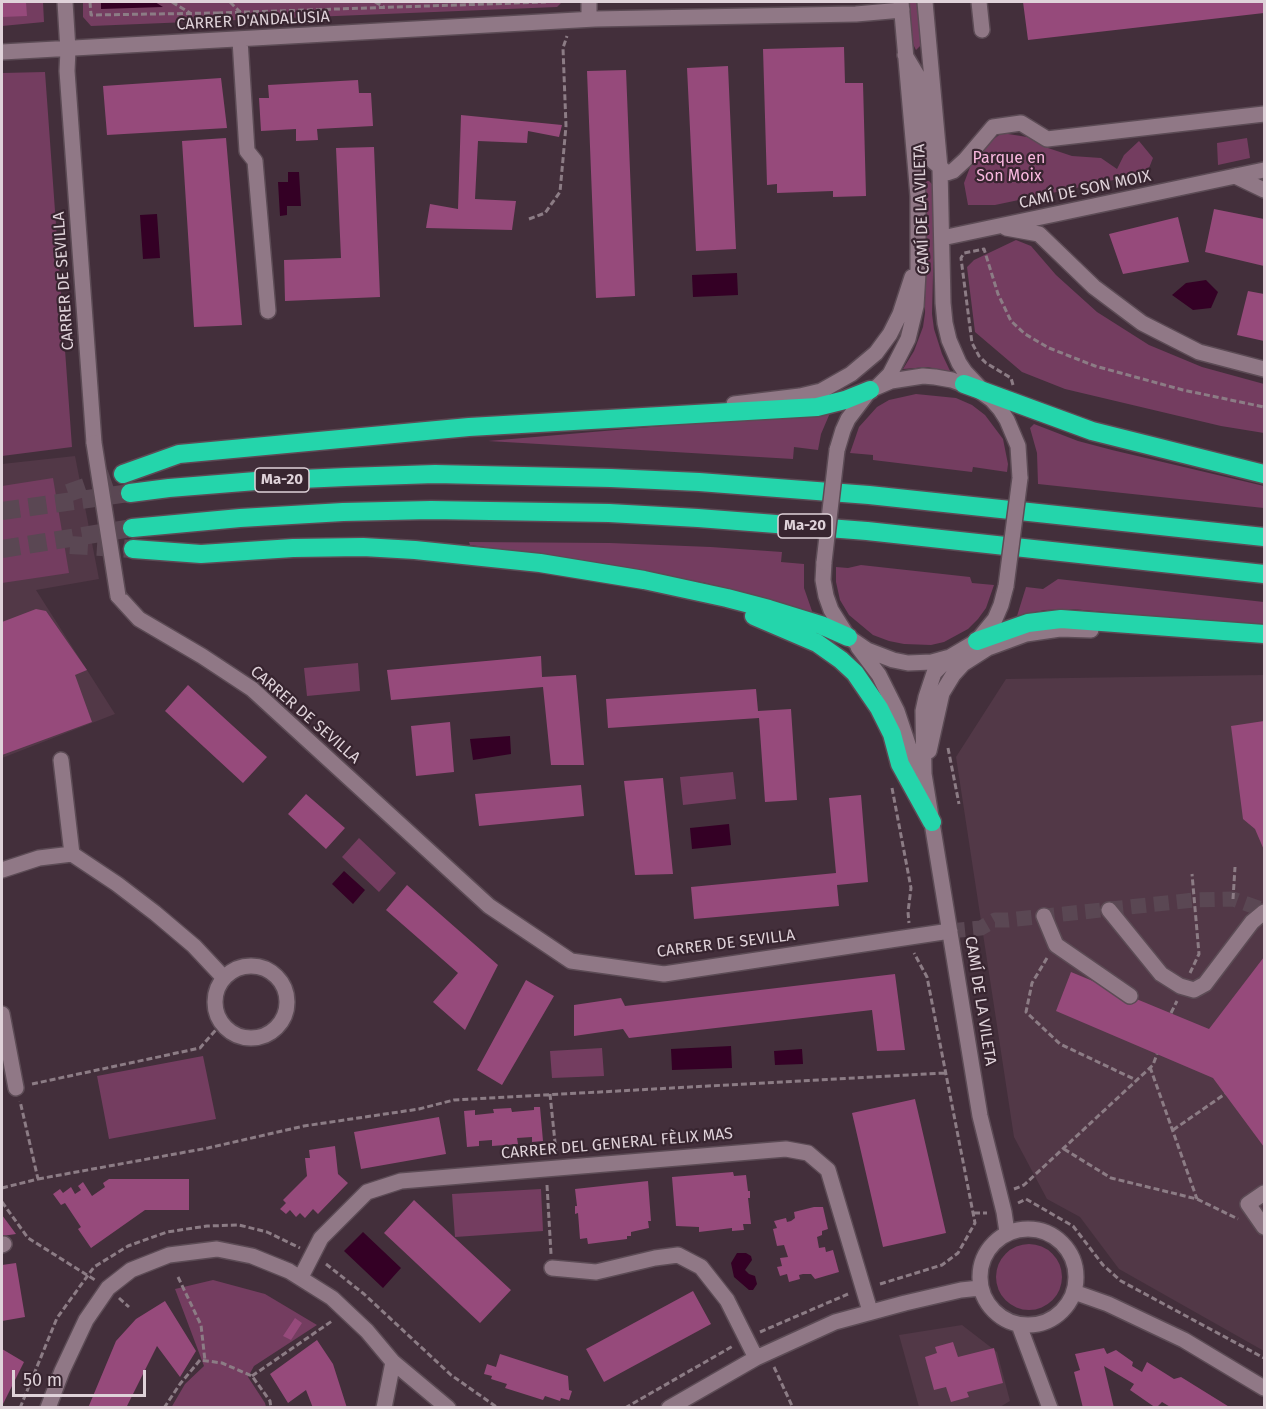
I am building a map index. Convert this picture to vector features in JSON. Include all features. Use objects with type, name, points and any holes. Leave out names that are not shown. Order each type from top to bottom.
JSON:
[{"type":"highway","points":[[123,474],[179,454],[469,428],[817,407],[845,400],[874,388]]},
{"type":"highway","points":[[979,391],[1018,403],[1070,424],[1111,436],[1264,474]]},
{"type":"highway","name":"Ma-20","points":[[130,493],[256,481],[435,474],[611,478],[699,482],[880,496],[1264,537]]},
{"type":"highway","name":"Ma-20","points":[[132,528],[240,518],[343,512],[442,510],[609,513],[867,531],[1264,574]]},
{"type":"highway","points":[[134,549],[201,554],[312,547],[415,550],[540,563],[644,580],[769,609],[821,625],[851,640]]},
{"type":"highway","points":[[644,580],[772,623],[817,643],[841,660],[864,684],[879,708],[892,734],[900,764],[932,822]]},
{"type":"highway","points":[[977,641],[1028,623],[1052,619],[1264,634]]},
{"type":"street","name":"CARRER DE SEVILLA","points":[[65,2],[67,71],[94,443],[118,596],[139,619],[252,689],[489,906],[571,961],[664,974],[950,931]]},
{"type":"street","points":[[589,2],[589,19]]},
{"type":"street","name":"CAMÍ DE LA VILETA","points":[[925,2],[946,169],[941,199],[943,303],[949,340],[965,372],[979,391],[1007,420],[1018,446],[1020,478],[1006,586],[1002,605],[995,619],[977,641]]},
{"type":"street","points":[[979,2],[982,30]]},
{"type":"street","name":"CARRER D'ANDALUSIA","points":[[2,52],[589,19],[856,14],[901,6]]},
{"type":"street","name":"CAMÍ DE LA VILETA","points":[[901,6],[918,196],[919,254],[916,306],[913,324],[890,374],[874,388],[843,430],[837,450],[823,580],[831,610],[879,675],[897,711],[910,753],[924,774]]},
{"type":"street","points":[[240,40],[246,151],[255,161],[268,311]]},
{"type":"street","points":[[905,56],[920,80],[927,156],[946,169],[965,160],[993,127],[1021,123],[1047,139],[1264,114]]},
{"type":"street","points":[[1235,176],[1264,170]]},
{"type":"street","points":[[1235,176],[1264,190]]},
{"type":"street","name":"CAMÍ DE SON MOIX","points":[[942,238],[1235,176]]},
{"type":"street","points":[[1000,226],[1039,234],[1094,287],[1142,323],[1199,352],[1264,369]]},
{"type":"street","points":[[708,413],[724,405],[800,396],[821,391],[861,367],[876,353],[895,326],[919,254]]},
{"type":"street","points":[[874,388],[891,381],[923,376],[952,380],[979,391]]},
{"type":"street","points":[[924,774],[942,693],[958,670],[988,648],[1026,634],[1047,630],[1076,629],[1160,635],[1206,630]]},
{"type":"street","points":[[851,640],[879,655],[908,663],[932,662],[950,657],[977,641]]},
{"type":"street","name":"CAMÍ DE LA VILETA","points":[[950,657],[934,673],[926,697],[923,711],[924,774],[980,1116],[1007,1232]]},
{"type":"street","points":[[62,759],[72,854]]},
{"type":"street","points":[[2,870],[39,858],[72,854],[155,913],[194,946],[224,978]]},
{"type":"street","points":[[1108,910],[1161,974],[1194,990],[1205,984],[1252,922],[1264,912]]},
{"type":"street","points":[[1044,916],[1056,945],[1130,996]]},
{"type":"street","points":[[256,966],[267,970],[283,986],[287,998],[282,1020],[264,1036],[241,1037],[230,1032],[222,1023],[216,1012],[214,1000],[217,988],[233,970],[256,966]]},
{"type":"street","points":[[2,1014],[15,1088]]},
{"type":"street","name":"CARRER DEL GENERAL FÈLIX MAS","points":[[301,1277],[321,1238],[367,1192],[401,1181],[786,1149],[808,1153],[828,1170],[870,1311]]},
{"type":"street","points":[[1264,1193],[1248,1204],[1264,1227]]},
{"type":"street","points":[[1023,1228],[1039,1229],[1054,1235],[1066,1246],[1074,1260],[1076,1276],[1074,1292],[1068,1305],[1053,1318],[1033,1325],[1019,1325],[994,1312],[986,1301],[980,1288],[979,1271],[984,1255],[993,1242],[1007,1232],[1023,1228]]},
{"type":"street","points":[[48,1407],[86,1320],[108,1288],[131,1270],[169,1255],[217,1249],[252,1256],[301,1277],[332,1299],[367,1331],[393,1362],[448,1407]]},
{"type":"street","points":[[552,1268],[596,1272],[655,1258],[678,1256],[701,1267],[727,1300],[762,1355]]},
{"type":"street","points":[[669,1407],[762,1355],[835,1322],[870,1311],[961,1290],[980,1288]]},
{"type":"street","points":[[1074,1292],[1108,1304],[1184,1340],[1264,1388]]},
{"type":"street","points":[[1019,1325],[1050,1407]]},
{"type":"street","points":[[384,1407],[393,1362]]},
{"type":"path","points":[[90,2],[91,15],[241,13],[546,2]]},
{"type":"path","points":[[172,2],[191,14]]},
{"type":"path","points":[[230,2],[241,13]]},
{"type":"path","points":[[375,2],[384,7]]},
{"type":"path","points":[[217,13],[218,21]]},
{"type":"path","points":[[529,219],[545,213],[560,192],[566,126],[563,48],[573,20]]},
{"type":"path","points":[[1018,403],[1011,378],[986,363],[972,343],[962,258],[964,253],[984,249],[998,294],[1011,321],[1048,348],[1095,366],[1183,390],[1264,407]]},
{"type":"path","points":[[948,747],[959,804]]},
{"type":"path","points":[[891,783],[911,888],[908,912],[911,937],[916,959],[922,965],[927,977],[948,1087]]},
{"type":"path","points":[[1233,899],[1235,867]]},
{"type":"path","points":[[1171,1012],[1199,954],[1192,874]]},
{"type":"path","points":[[1056,945],[1032,983],[1026,1012],[1060,1044],[1136,1080]]},
{"type":"path","points":[[38,1179],[22,1106],[15,1088],[200,1048],[222,1023]]},
{"type":"path","points":[[1024,1185],[1150,1067],[1157,1054]]},
{"type":"path","points":[[1150,1067],[1197,1198]]},
{"type":"path","points":[[2,1188],[38,1179],[208,1148],[304,1126],[419,1109],[454,1100],[945,1073]]},
{"type":"path","points":[[550,1094],[552,1268]]},
{"type":"path","points":[[1173,1131],[1225,1094]]},
{"type":"path","points":[[1064,1149],[1111,1178],[1197,1198],[1245,1222]]},
{"type":"path","points":[[974,1213],[1004,1212],[1026,1199],[1073,1226],[1103,1265],[1122,1281],[1264,1358]]},
{"type":"path","points":[[2,1202],[28,1238],[108,1288],[129,1307]]},
{"type":"path","points":[[20,1407],[57,1318],[94,1267],[128,1246],[167,1232],[207,1226],[239,1225],[267,1232],[312,1255],[364,1294],[451,1375],[498,1407]]},
{"type":"path","points":[[178,1277],[201,1325],[205,1361]]},
{"type":"path","points":[[252,1376],[317,1331]]},
{"type":"path","points":[[762,1355],[793,1407]]},
{"type":"path","points":[[164,1407],[200,1360],[222,1363],[252,1376],[270,1401],[271,1407]]},
{"type":"shaded area","points":[[101,2],[155,2],[163,7],[101,9]]},
{"type":"shaded area","points":[[288,172],[299,172],[301,206],[287,206],[287,215],[280,216],[278,182],[288,182]]},
{"type":"shaded area","points":[[157,214],[160,258],[143,259],[140,215]]},
{"type":"shaded area","points":[[737,273],[738,295],[693,297],[692,275]]},
{"type":"shaded area","points":[[1206,280],[1218,292],[1211,308],[1193,310],[1172,295],[1186,283]]},
{"type":"shaded area","points":[[75,456],[99,579],[36,590],[115,714],[2,758],[2,464]]},
{"type":"shaded area","points":[[1264,675],[1264,1351],[1119,1269],[1080,1217],[1047,1199],[1014,1137],[956,757],[1006,679]]},
{"type":"shaded area","points":[[510,736],[511,754],[473,760],[470,739]]},
{"type":"shaded area","points":[[729,824],[731,845],[692,849],[690,828]]},
{"type":"shaded area","points":[[344,871],[365,890],[353,904],[332,884]]},
{"type":"shaded area","points":[[731,1046],[732,1068],[672,1070],[671,1049]]},
{"type":"shaded area","points":[[802,1049],[803,1064],[775,1065],[774,1051]]},
{"type":"shaded area","points":[[363,1232],[401,1268],[383,1288],[344,1251]]},
{"type":"shaded area","points":[[737,1253],[746,1253],[751,1256],[752,1260],[745,1270],[755,1276],[757,1284],[753,1290],[749,1290],[734,1277],[731,1263]]},
{"type":"shaded area","points":[[962,1325],[997,1352],[1010,1401],[1000,1407],[919,1407],[899,1335]]},
{"type":"green space","points":[[2,2],[43,2],[44,22],[2,26]]},
{"type":"green space","points":[[83,2],[562,2],[557,7],[91,26],[83,17]]},
{"type":"green space","points":[[909,2],[917,2],[921,45],[916,50],[913,44]]},
{"type":"green space","points":[[45,72],[72,447],[2,456],[2,73]]},
{"type":"green space","name":"Parque en Son Moix","points":[[1002,133],[1027,137],[1048,148],[1072,156],[1101,158],[1117,169],[1124,155],[1139,141],[1153,158],[1147,173],[995,205],[968,205],[964,183],[972,162],[985,145]]},
{"type":"green space","points":[[1247,138],[1250,158],[1218,165],[1217,143]]},
{"type":"green space","points":[[926,181],[932,184],[934,236],[932,314],[942,354],[951,373],[928,367],[903,369],[914,351],[923,327],[925,313]]},
{"type":"green space","points":[[1016,240],[1031,246],[1056,275],[1097,312],[1149,345],[1202,367],[1264,384],[1264,433],[1221,426],[1065,389],[1022,372],[975,332],[967,267],[974,260]]},
{"type":"green space","points":[[916,394],[956,398],[972,405],[985,415],[1003,439],[1008,464],[1007,472],[973,467],[972,472],[873,460],[873,455],[850,453],[859,427],[877,407],[889,400]]},
{"type":"green space","points":[[830,413],[821,434],[818,450],[794,447],[793,459],[488,441],[674,425],[807,417]]},
{"type":"green space","points":[[1034,424],[1078,441],[1264,486],[1264,508],[1038,484],[1037,453],[1030,428]]},
{"type":"green space","points":[[53,478],[69,573],[2,583],[2,486]]},
{"type":"green space","points":[[469,542],[610,543],[782,552],[781,562],[804,564],[804,588],[812,611],[810,613],[706,583],[579,560],[470,545]]},
{"type":"green space","points":[[861,565],[970,577],[972,583],[994,585],[986,608],[968,629],[944,642],[931,645],[904,644],[873,635],[849,615],[840,600],[836,582],[836,567],[848,568]]},
{"type":"green space","points":[[1058,579],[1264,602],[1264,624],[1072,609],[1045,610],[1017,616],[1026,587],[1043,589]]},
{"type":"green space","points":[[358,663],[360,691],[307,696],[304,668]]},
{"type":"green space","points":[[733,772],[736,799],[683,805],[680,777]]},
{"type":"green space","points":[[359,838],[396,873],[379,892],[342,857]]},
{"type":"green space","points":[[602,1048],[604,1076],[552,1078],[550,1051]]},
{"type":"green space","points":[[203,1056],[216,1119],[109,1139],[97,1076]]},
{"type":"green space","points":[[541,1189],[543,1231],[455,1237],[452,1194]]},
{"type":"green space","points":[[1029,1244],[1041,1247],[1052,1254],[1059,1265],[1062,1277],[1059,1289],[1052,1300],[1041,1307],[1029,1310],[1017,1307],[1006,1300],[999,1289],[996,1277],[999,1265],[1006,1254],[1017,1247]]},
{"type":"green space","points":[[213,1280],[265,1294],[317,1325],[254,1366],[248,1377],[266,1407],[171,1408],[185,1384],[204,1366],[175,1289]]},
{"type":"building","points":[[2,2],[26,2],[27,16],[2,17]]},
{"type":"building","points":[[1023,2],[1264,2],[1264,13],[1028,40]]},
{"type":"building","points":[[844,47],[845,83],[863,83],[866,196],[833,197],[833,191],[777,193],[777,184],[767,185],[763,49]]},
{"type":"building","points":[[728,66],[736,249],[696,251],[687,68]]},
{"type":"building","points":[[626,70],[635,296],[596,298],[587,71]]},
{"type":"building","points":[[221,78],[227,128],[107,135],[103,86]]},
{"type":"building","points":[[358,80],[359,93],[371,93],[373,126],[317,129],[318,140],[296,141],[296,129],[261,131],[259,98],[269,98],[268,85]]},
{"type":"building","points":[[461,115],[562,125],[559,137],[528,131],[527,143],[478,141],[475,199],[516,201],[512,230],[426,228],[430,204],[458,209]]},
{"type":"building","points":[[226,138],[242,325],[194,327],[182,141]]},
{"type":"building","points":[[374,147],[380,297],[285,301],[284,260],[341,258],[336,148]]},
{"type":"building","points":[[1214,209],[1264,219],[1264,266],[1205,252]]},
{"type":"building","points":[[1178,217],[1189,262],[1123,274],[1109,234]]},
{"type":"building","points":[[1248,291],[1264,294],[1264,341],[1237,335]]},
{"type":"building","points":[[36,609],[46,611],[87,670],[75,675],[92,722],[2,755],[2,622]]},
{"type":"building","points":[[541,656],[542,677],[576,675],[584,765],[551,765],[543,687],[391,700],[387,670]]},
{"type":"building","points":[[188,685],[267,757],[243,783],[165,711]]},
{"type":"building","points":[[756,689],[758,711],[791,709],[797,800],[765,802],[759,718],[608,728],[606,699]]},
{"type":"building","points":[[1264,721],[1264,850],[1255,829],[1243,819],[1231,726]]},
{"type":"building","points":[[450,722],[454,772],[416,776],[411,726]]},
{"type":"building","points":[[663,778],[673,874],[635,875],[624,781]]},
{"type":"building","points":[[581,785],[584,816],[479,826],[475,794]]},
{"type":"building","points":[[306,794],[345,828],[326,849],[288,814]]},
{"type":"building","points":[[861,795],[868,882],[837,885],[839,906],[694,919],[691,887],[836,873],[829,798]]},
{"type":"building","points":[[407,885],[498,965],[465,1030],[433,1002],[458,973],[386,910]]},
{"type":"building","points":[[1264,957],[1264,1147],[1213,1078],[1056,1011],[1071,972],[1209,1029]]},
{"type":"building","points":[[895,974],[905,1050],[877,1051],[872,1010],[629,1038],[623,1029],[574,1036],[574,1005],[621,998],[625,1006]]},
{"type":"building","points":[[526,980],[554,996],[502,1085],[477,1070]]},
{"type":"building","points":[[915,1099],[946,1233],[883,1247],[852,1113]]},
{"type":"building","points":[[534,1107],[540,1107],[543,1141],[532,1142],[532,1137],[517,1138],[518,1144],[492,1146],[492,1140],[479,1141],[479,1146],[467,1147],[464,1111],[475,1110],[475,1115],[494,1113],[493,1109],[511,1108],[512,1112],[534,1110]]},
{"type":"building","points":[[439,1117],[446,1154],[361,1169],[354,1132]]},
{"type":"building","points":[[335,1146],[338,1174],[348,1183],[318,1214],[313,1209],[305,1218],[300,1213],[296,1217],[290,1210],[286,1214],[280,1209],[286,1203],[283,1200],[307,1176],[305,1158],[310,1158],[309,1150]]},
{"type":"building","points":[[733,1172],[734,1176],[746,1175],[748,1191],[750,1191],[750,1198],[748,1198],[751,1224],[743,1224],[744,1230],[732,1231],[732,1228],[699,1232],[699,1227],[676,1226],[672,1177]]},
{"type":"building","points":[[109,1179],[189,1179],[189,1210],[145,1210],[91,1248],[78,1229],[81,1227],[65,1203],[61,1205],[53,1194],[60,1189],[63,1193],[71,1187],[75,1194],[81,1190],[78,1186],[83,1182],[92,1196],[105,1187],[103,1183]]},
{"type":"building","points":[[648,1181],[651,1221],[648,1221],[649,1228],[631,1232],[631,1236],[627,1236],[627,1239],[588,1244],[587,1238],[580,1239],[578,1213],[575,1214],[575,1206],[577,1206],[575,1189]]},
{"type":"building","points":[[414,1200],[511,1290],[480,1323],[384,1233]]},
{"type":"building","points":[[823,1207],[828,1229],[822,1231],[822,1235],[817,1237],[819,1248],[825,1247],[826,1252],[833,1250],[839,1272],[815,1279],[811,1274],[803,1274],[799,1275],[800,1279],[789,1282],[787,1274],[780,1276],[777,1267],[782,1266],[780,1258],[788,1257],[784,1245],[777,1246],[773,1229],[777,1228],[774,1221],[786,1218],[787,1222],[791,1221],[795,1218],[794,1212]]},
{"type":"building","points":[[2,1215],[16,1234],[2,1236]]},
{"type":"building","points":[[16,1263],[25,1317],[2,1321],[2,1265]]},
{"type":"building","points":[[693,1291],[711,1324],[604,1382],[586,1349]]},
{"type":"building","points":[[165,1301],[196,1351],[180,1377],[157,1346],[126,1408],[88,1408],[116,1341],[136,1319]]},
{"type":"building","points":[[295,1318],[302,1323],[291,1340],[283,1336]]},
{"type":"building","points":[[317,1340],[333,1364],[347,1408],[313,1408],[306,1390],[288,1403],[270,1374]]},
{"type":"building","points":[[953,1342],[958,1357],[994,1348],[1003,1383],[967,1392],[969,1397],[951,1402],[946,1387],[934,1390],[925,1357],[937,1353],[935,1347]]},
{"type":"building","points":[[1104,1348],[1107,1354],[1116,1350],[1133,1362],[1132,1366],[1142,1372],[1147,1362],[1174,1379],[1181,1377],[1231,1408],[1172,1408],[1162,1402],[1156,1408],[1130,1390],[1134,1384],[1104,1366],[1114,1408],[1083,1408],[1074,1372],[1080,1370],[1075,1354]]},
{"type":"building","points":[[2,1349],[24,1362],[2,1406]]},
{"type":"building","points":[[500,1354],[568,1376],[569,1390],[572,1391],[569,1400],[561,1398],[560,1401],[545,1396],[543,1400],[505,1388],[507,1384],[491,1379],[492,1376],[484,1374],[487,1364],[496,1367]]},
{"type":"tunnel","points":[[68,493],[123,474]]},
{"type":"tunnel","points":[[2,511],[130,493]]},
{"type":"tunnel","points":[[2,549],[132,528]]},
{"type":"tunnel","points":[[70,545],[133,549]]},
{"type":"tunnel","points":[[950,931],[981,928],[995,920],[1194,900],[1233,899],[1264,910]]}]
